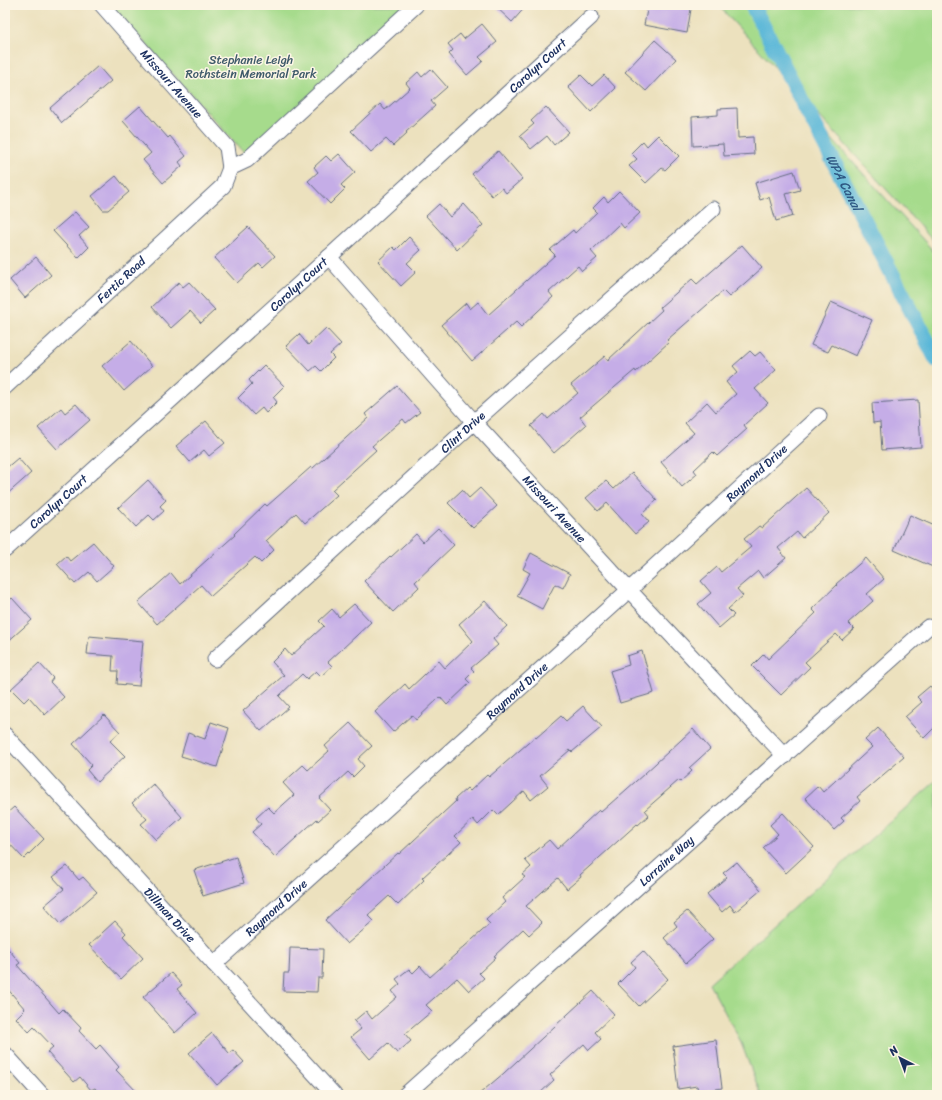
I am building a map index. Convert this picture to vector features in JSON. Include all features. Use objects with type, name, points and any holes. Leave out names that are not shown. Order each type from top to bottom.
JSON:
[{"type":"street","name":"Missouri Avenue","points":[[102,5],[227,147],[230,168]]},
{"type":"street","points":[[230,168],[247,160],[416,5]]},
{"type":"street","name":"Carolyn Court","points":[[5,550],[329,257],[591,17]]},
{"type":"street","name":"Fertic Road","points":[[5,387],[223,186],[230,168]]},
{"type":"street","name":"Clint Drive","points":[[215,659],[474,422],[713,209]]},
{"type":"street","name":"Missouri Avenue","points":[[329,257],[474,422],[785,756]]},
{"type":"street","name":"Raymond Drive","points":[[214,964],[629,590],[819,416]]},
{"type":"street","name":"Lorraine Way","points":[[405,1095],[928,627]]},
{"type":"street","name":"Dillman Drive","points":[[5,735],[334,1095]]},
{"type":"street","points":[[5,1054],[42,1095]]},
{"type":"green space","name":"Stephanie Leigh Rothstein Memorial Park","points":[[111,5],[411,5],[245,154]]},
{"type":"green space","points":[[718,5],[937,5],[937,245]]},
{"type":"green space","points":[[820,126],[937,255],[937,352]]},
{"type":"green space","points":[[937,780],[937,1095],[761,1095],[740,1040],[709,983]]},
{"type":"building","points":[[494,5],[527,5],[512,22]]},
{"type":"building","points":[[648,5],[682,5],[682,7],[691,9],[687,33],[644,25]]},
{"type":"building","points":[[482,24],[497,42],[479,57],[483,61],[467,75],[449,54],[453,50],[448,44],[460,34],[464,39]]},
{"type":"building","points":[[655,40],[676,59],[646,91],[625,72]]},
{"type":"building","points":[[98,66],[111,81],[62,123],[50,108]]},
{"type":"building","points":[[431,69],[447,87],[431,101],[435,106],[393,146],[386,139],[371,152],[351,131],[380,104],[385,110],[410,88],[406,83],[418,72],[422,77]]},
{"type":"building","points":[[581,75],[592,86],[604,75],[616,88],[591,112],[568,87]]},
{"type":"building","points":[[140,106],[168,138],[170,136],[186,156],[179,162],[182,166],[163,183],[143,160],[151,153],[123,121]]},
{"type":"building","points":[[546,107],[569,132],[554,145],[547,136],[531,149],[520,136],[534,124],[531,121]]},
{"type":"building","points":[[737,108],[738,138],[753,137],[754,154],[724,156],[723,144],[693,146],[692,117],[718,115],[718,109]]},
{"type":"building","points":[[658,135],[679,156],[665,170],[662,168],[646,183],[629,166],[637,159],[631,153],[643,141],[647,146]]},
{"type":"building","points":[[498,151],[522,179],[506,193],[502,188],[492,196],[472,174]]},
{"type":"building","points":[[339,154],[355,172],[341,185],[345,189],[330,204],[308,181],[318,172],[314,167],[326,156],[331,161]]},
{"type":"building","points":[[794,171],[800,190],[786,194],[793,216],[776,221],[769,197],[760,200],[755,183]]},
{"type":"building","points":[[116,176],[129,192],[108,210],[103,210],[92,196]]},
{"type":"building","points":[[619,191],[640,213],[624,228],[620,223],[591,251],[597,258],[582,271],[578,266],[549,292],[553,297],[521,327],[516,322],[472,361],[441,325],[466,303],[470,309],[478,302],[488,315],[555,255],[550,250],[573,230],[575,233],[597,212],[593,208],[604,197],[608,202]]},
{"type":"building","points":[[439,204],[450,217],[464,204],[483,225],[457,250],[426,216]]},
{"type":"building","points":[[75,212],[89,227],[79,236],[89,247],[78,258],[53,231]]},
{"type":"building","points":[[248,227],[275,256],[263,267],[259,263],[237,283],[214,258]]},
{"type":"building","points":[[409,237],[421,250],[407,263],[416,272],[401,286],[378,261],[393,247],[396,250]]},
{"type":"building","points":[[742,245],[762,268],[729,297],[723,291],[667,340],[669,342],[636,372],[635,370],[580,417],[586,425],[554,453],[531,426],[544,414],[548,419],[578,393],[571,385],[605,356],[608,360],[662,310],[660,307],[692,279],[697,284]]},
{"type":"building","points":[[36,257],[51,275],[25,298],[10,280]]},
{"type":"building","points":[[179,282],[183,287],[189,282],[215,310],[201,323],[190,311],[171,328],[152,307]]},
{"type":"building","points":[[831,302],[872,320],[856,356],[832,345],[828,352],[811,345]]},
{"type":"building","points":[[326,328],[341,344],[330,354],[334,358],[321,371],[316,366],[310,371],[286,346],[299,334],[308,345]]},
{"type":"building","points":[[131,341],[152,366],[124,391],[102,366]]},
{"type":"building","points":[[750,351],[755,356],[760,352],[776,370],[755,389],[768,403],[744,425],[747,429],[717,456],[713,452],[694,470],[697,474],[682,487],[661,462],[694,433],[685,423],[707,402],[716,412],[736,394],[726,382],[738,372],[733,366]]},
{"type":"building","points":[[264,365],[284,386],[273,397],[277,402],[266,413],[262,408],[254,415],[238,398],[252,384],[249,380]]},
{"type":"building","points":[[397,386],[420,412],[406,423],[403,419],[372,446],[376,450],[332,490],[337,495],[305,523],[296,513],[266,541],[274,550],[261,563],[255,557],[211,596],[201,585],[157,624],[138,602],[171,573],[180,584],[235,535],[234,534],[265,504],[267,506],[311,467],[313,468],[368,418],[365,414]]},
{"type":"building","points":[[918,400],[921,447],[882,450],[880,422],[873,423],[872,403]]},
{"type":"building","points":[[76,404],[90,420],[57,449],[38,428],[61,408],[65,413]]},
{"type":"building","points":[[206,421],[225,443],[209,456],[204,450],[190,462],[176,446]]},
{"type":"building","points":[[18,458],[31,473],[5,496],[5,469]]},
{"type":"building","points":[[632,473],[657,500],[642,514],[649,522],[635,534],[607,503],[598,511],[586,498],[606,481],[614,489]]},
{"type":"building","points":[[148,480],[166,500],[160,506],[164,511],[154,520],[149,515],[136,527],[118,508]]},
{"type":"building","points":[[480,488],[497,506],[473,528],[448,503],[462,490],[469,498]]},
{"type":"building","points":[[806,488],[829,513],[802,538],[797,532],[778,548],[786,558],[763,578],[758,571],[737,589],[743,596],[728,609],[734,615],[719,628],[698,604],[711,593],[701,581],[717,567],[721,572],[751,547],[744,539],[759,526],[762,528]]},
{"type":"building","points":[[910,515],[937,527],[937,559],[933,567],[894,550]]},
{"type":"building","points":[[438,528],[454,545],[415,582],[419,587],[393,612],[364,581],[416,534],[423,542]]},
{"type":"building","points":[[93,542],[114,566],[97,581],[89,572],[75,584],[57,564],[66,556],[70,561]]},
{"type":"building","points":[[531,553],[570,574],[563,588],[555,584],[542,609],[517,596],[530,573],[523,569]]},
{"type":"building","points":[[866,558],[884,579],[867,594],[873,601],[848,623],[854,629],[842,640],[836,634],[805,662],[810,667],[781,695],[752,666],[764,654],[768,659],[816,613],[812,609],[837,585],[836,584]]},
{"type":"building","points":[[12,598],[32,620],[5,644],[5,604]]},
{"type":"building","points":[[485,601],[507,626],[493,639],[498,645],[471,668],[474,671],[466,679],[470,683],[447,705],[440,697],[416,720],[412,715],[393,732],[375,712],[405,684],[409,689],[439,661],[445,668],[473,641],[459,624]]},
{"type":"building","points":[[354,604],[371,622],[328,662],[332,666],[321,676],[316,671],[307,679],[302,674],[279,696],[289,707],[261,731],[243,711],[284,675],[272,662],[285,649],[291,656],[324,626],[319,621],[332,609],[339,617]]},
{"type":"building","points":[[89,636],[143,641],[139,686],[117,684],[118,671],[112,671],[113,656],[87,654]]},
{"type":"building","points":[[642,651],[654,693],[620,703],[610,671],[629,665],[627,656]]},
{"type":"building","points":[[39,663],[53,678],[50,682],[64,697],[45,715],[29,697],[24,702],[11,689]]},
{"type":"building","points":[[930,686],[937,694],[937,725],[924,738],[905,717],[922,702],[917,697]]},
{"type":"building","points":[[583,706],[602,727],[572,752],[570,750],[540,776],[548,786],[531,800],[524,791],[498,815],[493,810],[478,825],[473,819],[455,836],[461,842],[422,878],[424,880],[398,905],[389,896],[368,915],[374,921],[347,944],[325,920],[398,853],[399,854],[456,801],[455,799],[467,788],[470,791],[487,775],[489,777],[561,716],[566,721]]},
{"type":"building","points":[[104,715],[120,732],[110,741],[125,756],[97,782],[87,770],[92,765],[73,744]]},
{"type":"building","points":[[211,722],[229,728],[217,767],[181,756],[188,733],[205,739]]},
{"type":"building","points":[[350,723],[372,746],[358,759],[364,766],[353,777],[348,772],[319,798],[330,810],[318,821],[317,819],[275,857],[252,832],[261,824],[256,818],[268,807],[274,813],[294,795],[283,783],[303,765],[308,770],[329,751],[325,746]]},
{"type":"building","points":[[878,728],[904,757],[857,797],[860,801],[841,818],[844,821],[834,830],[805,798],[818,786],[823,792],[872,747],[865,740]]},
{"type":"building","points":[[693,729],[710,749],[689,768],[692,771],[680,782],[679,780],[645,810],[649,815],[580,875],[581,877],[567,889],[558,878],[526,906],[542,923],[529,935],[523,929],[494,956],[496,957],[479,973],[484,978],[469,991],[457,978],[426,1005],[432,1011],[405,1034],[411,1041],[397,1053],[388,1043],[370,1059],[351,1037],[361,1029],[354,1021],[366,1011],[372,1019],[397,997],[392,991],[400,984],[396,979],[409,969],[413,973],[420,966],[430,977],[490,924],[486,920],[505,902],[502,898],[525,877],[522,875],[531,867],[525,860],[549,840],[557,849],[599,810],[601,812]]},
{"type":"building","points":[[153,784],[182,817],[156,840],[141,824],[147,819],[132,803]]},
{"type":"building","points":[[14,807],[44,839],[24,859],[5,839],[5,815]]},
{"type":"building","points":[[783,813],[814,847],[786,873],[763,848],[778,834],[770,825]]},
{"type":"building","points":[[236,857],[244,883],[203,896],[194,870]]},
{"type":"building","points":[[737,862],[761,890],[735,912],[730,905],[722,912],[707,894],[727,877],[723,873]]},
{"type":"building","points":[[67,866],[79,880],[83,877],[97,892],[60,924],[44,906],[64,889],[53,877]]},
{"type":"building","points":[[687,911],[713,939],[686,963],[664,938],[677,926],[674,922]]},
{"type":"building","points":[[115,921],[126,933],[123,936],[143,958],[121,979],[89,945]]},
{"type":"building","points":[[5,945],[20,963],[17,965],[59,1013],[63,1009],[81,1028],[79,1031],[96,1049],[100,1045],[119,1067],[116,1070],[140,1095],[101,1095],[95,1088],[91,1090],[80,1077],[74,1082],[47,1052],[53,1047],[34,1027],[29,1032],[16,1018],[25,1009],[5,986]]},
{"type":"building","points":[[290,948],[323,949],[322,978],[318,978],[317,992],[283,991],[284,973],[289,973]]},
{"type":"building","points":[[643,951],[668,979],[639,1006],[618,984],[635,967],[631,962]]},
{"type":"building","points":[[171,973],[182,985],[177,989],[197,1013],[175,1033],[143,997]]},
{"type":"building","points":[[593,991],[614,1014],[595,1032],[601,1039],[589,1050],[584,1044],[550,1075],[554,1080],[538,1095],[478,1095],[504,1073]]},
{"type":"building","points":[[212,1033],[229,1053],[233,1050],[244,1062],[217,1085],[189,1053]]},
{"type":"building","points":[[716,1040],[722,1088],[698,1092],[697,1086],[678,1089],[673,1046]]},
{"type":"waterway","name":"WPA Canal","points":[[752,5],[937,360]]}]
